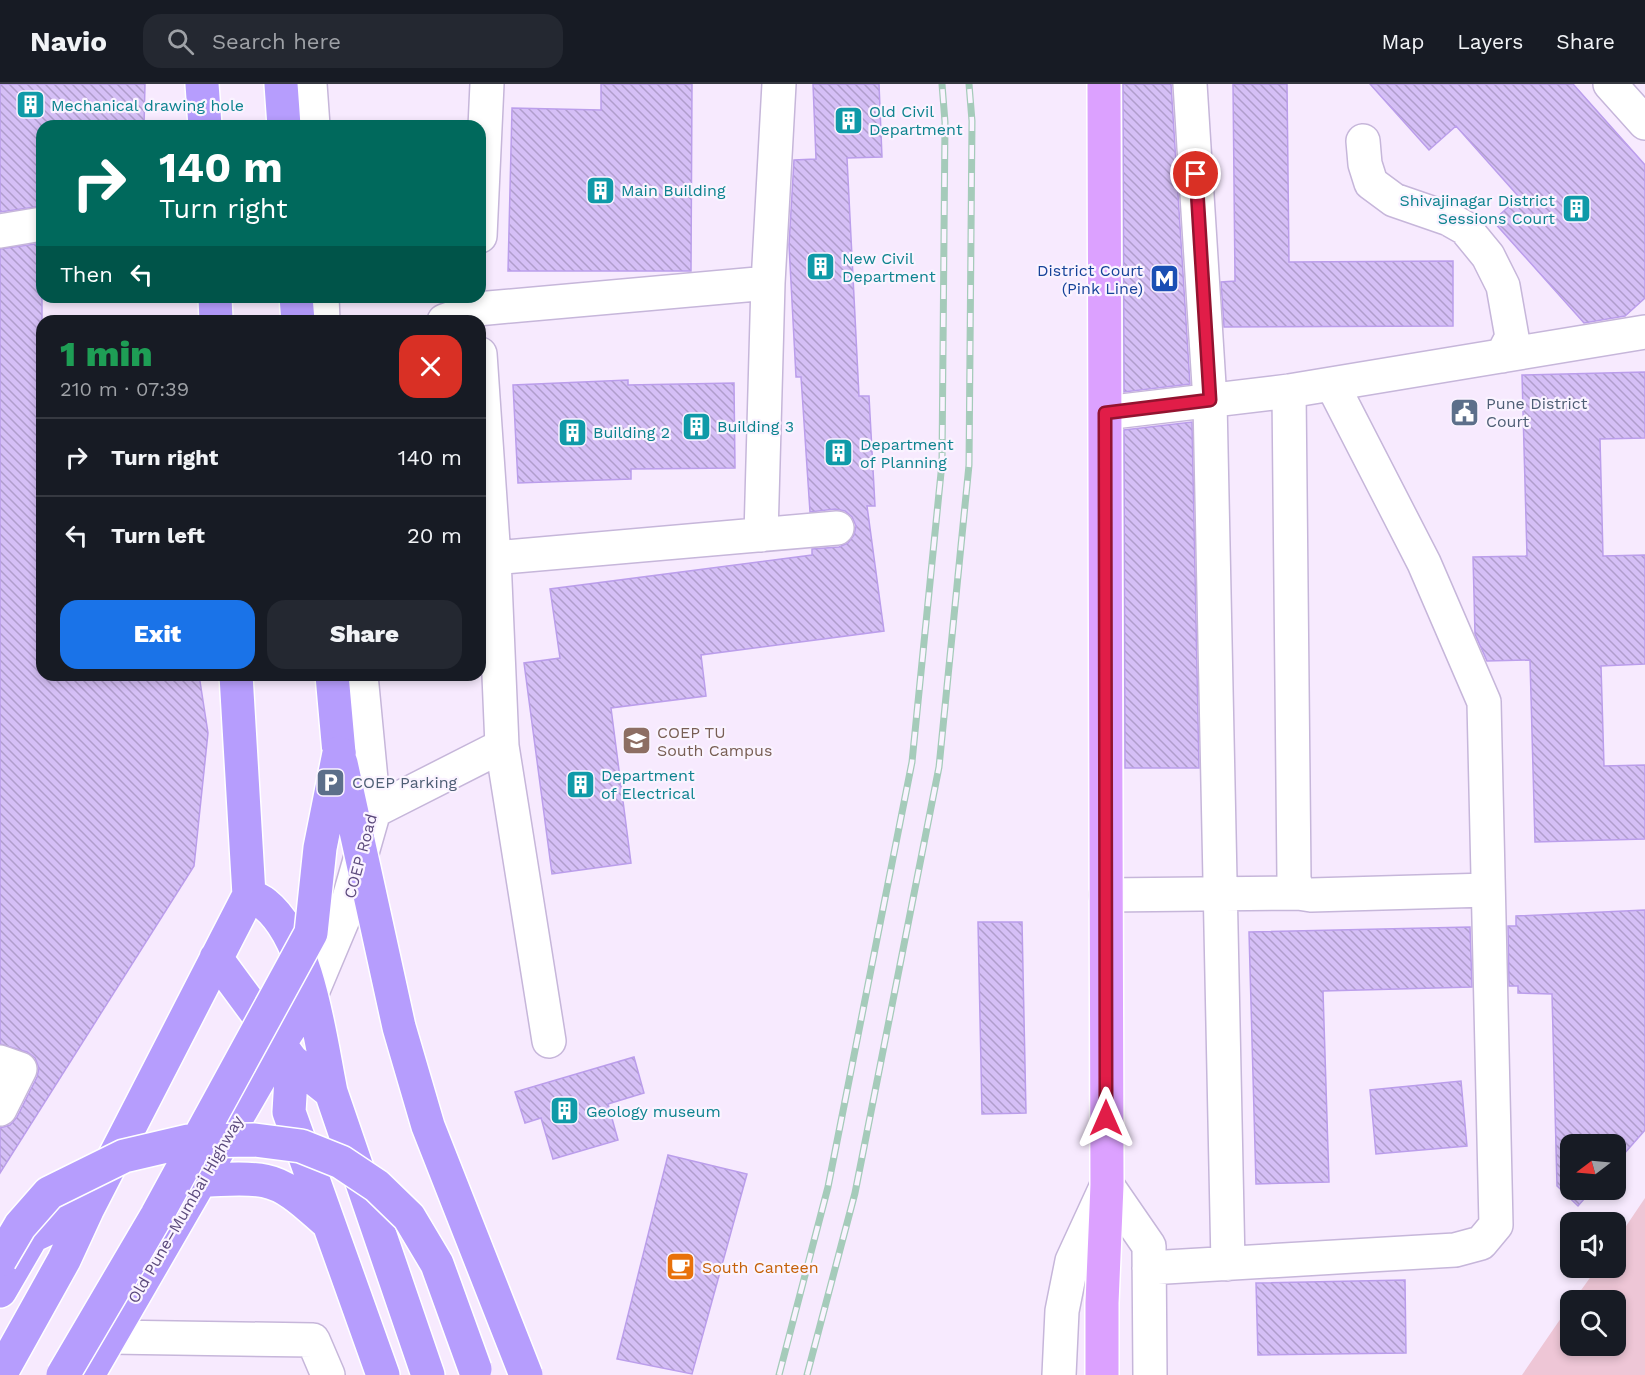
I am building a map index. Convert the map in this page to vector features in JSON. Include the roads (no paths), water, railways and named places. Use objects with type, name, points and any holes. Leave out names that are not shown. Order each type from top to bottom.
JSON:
[{"type":"highway","points":[[202,84],[205,120]]},
{"type":"highway","points":[[281,84],[284,120]]},
{"type":"highway","points":[[0,1375],[64,1260],[87,1210],[249,895],[236,681]]},
{"type":"highway","points":[[333,681],[339,753],[399,1027],[425,1115],[526,1375]]},
{"type":"highway","points":[[63,1375],[157,1215],[311,933],[320,848],[339,753]]},
{"type":"highway","points":[[249,895],[265,904],[286,929],[302,964],[311,995],[331,1092],[428,1375]]},
{"type":"highway","points":[[216,958],[286,1052],[331,1092]]},
{"type":"highway","name":"Old Pune–Mumbai Highway","points":[[88,1375],[202,1180],[286,1052],[311,995]]},
{"type":"highway","points":[[286,1052],[289,1112],[383,1375]]},
{"type":"highway","points":[[0,1260],[20,1226],[49,1193],[124,1156],[188,1141],[255,1140],[301,1146],[341,1162],[377,1186],[409,1217],[437,1264],[476,1372]]},
{"type":"highway","points":[[202,1180],[264,1180],[280,1186],[300,1199],[329,1224]]},
{"type":"highway","points":[[0,1291],[32,1236],[87,1210]]},
{"type":"main road","points":[[1102,1375],[1102,1304],[1107,1185],[1104,84]]},
{"type":"street","points":[[310,84],[313,120]]},
{"type":"street","points":[[485,120],[487,84]]},
{"type":"street","points":[[761,535],[768,283],[779,84]]},
{"type":"street","points":[[1190,84],[1210,400],[1228,1264]]},
{"type":"street","points":[[1610,84],[1645,123]]},
{"type":"street","points":[[1363,141],[1365,164],[1371,183],[1394,200],[1449,219],[1465,228],[1488,255],[1503,286],[1512,337],[1502,356]]},
{"type":"street","points":[[0,231],[36,225]]},
{"type":"street","points":[[460,315],[477,309],[768,283]]},
{"type":"street","points":[[1105,413],[1289,391],[1645,332]]},
{"type":"street","points":[[1149,1268],[1455,1250],[1481,1243],[1496,1225],[1484,702],[1424,562],[1332,384]]},
{"type":"street","points":[[1289,391],[1294,879],[1298,893]]},
{"type":"street","points":[[486,441],[494,558],[502,746],[549,1041]]},
{"type":"street","points":[[494,558],[837,528]]},
{"type":"street","name":"COEP Road","points":[[311,995],[343,920],[374,811],[362,681]]},
{"type":"street","points":[[374,811],[502,746]]},
{"type":"street","points":[[1106,895],[1298,893],[1311,895],[1488,890]]},
{"type":"street","points":[[0,1062],[20,1070],[0,1109]]},
{"type":"street","points":[[1107,1185],[1149,1246],[1150,1375]]},
{"type":"street","points":[[1059,1375],[1062,1311],[1072,1261],[1107,1185]]},
{"type":"street","points":[[111,1337],[313,1340],[328,1375]]},
{"type":"railway","points":[[779,1375],[828,1187],[912,762],[942,463],[945,122],[942,84]]},
{"type":"railway","points":[[807,1375],[855,1193],[939,767],[969,465],[972,121],[969,84]]},
{"type":"place","name":"Mechanical drawing hole","points":[[30,105]]},
{"type":"place","name":"Old Civil Department","points":[[848,120]]},
{"type":"place","name":"Main Building","points":[[600,190]]},
{"type":"place","name":"Shivajinagar District Sessions Court","points":[[1576,209]]},
{"type":"place","name":"New Civil Department","points":[[821,267]]},
{"type":"place","name":"District Court (Pink Line)","points":[[1164,279]]},
{"type":"place","name":"Pune District Court","points":[[1465,412]]},
{"type":"place","name":"Building 3","points":[[696,426]]},
{"type":"place","name":"Building 2","points":[[572,432]]},
{"type":"place","name":"Department of Planning","points":[[839,453]]},
{"type":"place","name":"COEP TU South Campus","points":[[636,741]]},
{"type":"place","name":"COEP Parking","points":[[331,782]]},
{"type":"place","name":"Department of Electrical","points":[[580,784]]},
{"type":"place","name":"Geology museum","points":[[565,1111]]},
{"type":"place","name":"South Canteen","points":[[681,1267]]}]
